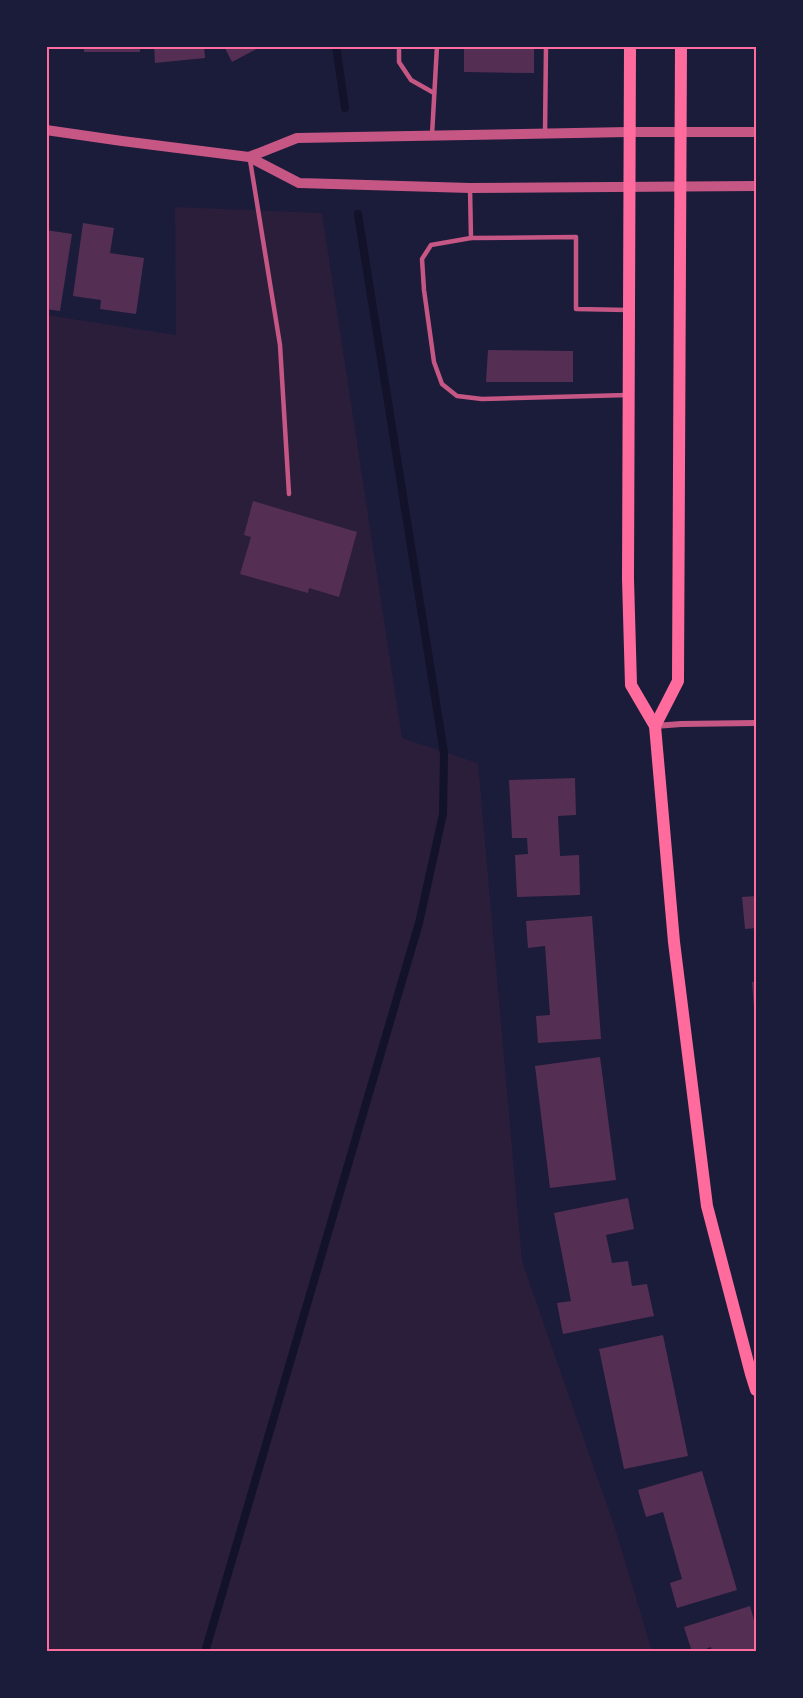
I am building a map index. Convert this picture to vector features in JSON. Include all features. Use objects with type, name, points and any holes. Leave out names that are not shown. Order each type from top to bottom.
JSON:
[{"type":"main road","points":[[630,46],[628,579],[631,685],[655,726],[674,942],[707,1206],[754,1374],[756,1390]]},
{"type":"main road","points":[[655,726],[678,681],[681,46]]},
{"type":"street","points":[[46,130],[249,157],[299,183],[471,188],[756,186]]},
{"type":"street","points":[[249,157],[297,138],[680,131],[756,132]]},
{"type":"street","points":[[655,726],[756,723]]},
{"type":"lane","points":[[399,46],[399,62],[411,80],[434,93]]},
{"type":"lane","points":[[432,135],[437,46]]},
{"type":"lane","points":[[545,133],[546,46]]},
{"type":"lane","points":[[249,157],[280,345],[289,494]]},
{"type":"lane","points":[[471,188],[471,238]]},
{"type":"lane","points":[[628,394],[482,399],[457,396],[442,384],[434,362],[422,259],[431,245],[471,238],[576,237],[576,309],[629,310]]},
{"type":"shaded area","points":[[175,207],[322,213],[402,738],[478,763],[522,1261],[616,1531],[652,1651],[47,1651],[46,315],[176,335]]},
{"type":"building","points":[[84,46],[140,46],[140,52],[84,52]]},
{"type":"building","points":[[154,46],[204,46],[205,58],[155,63]]},
{"type":"building","points":[[224,46],[262,46],[232,62]]},
{"type":"building","points":[[464,46],[534,46],[534,73],[464,72]]},
{"type":"building","points":[[83,223],[114,228],[110,253],[144,258],[136,314],[100,309],[101,300],[73,296]]},
{"type":"building","points":[[46,230],[72,234],[60,311],[46,309]]},
{"type":"building","points":[[488,350],[573,351],[573,382],[486,382]]},
{"type":"building","points":[[253,501],[357,532],[339,597],[309,588],[308,593],[240,574],[251,537],[244,535]]},
{"type":"building","points":[[575,778],[576,815],[558,816],[560,856],[579,855],[580,895],[517,897],[515,855],[528,854],[527,838],[512,838],[509,780]]},
{"type":"building","points":[[756,896],[756,928],[745,929],[742,897]]},
{"type":"building","points":[[592,916],[601,1039],[538,1043],[536,1016],[550,1015],[545,946],[528,948],[526,921]]},
{"type":"building","points":[[752,982],[756,982],[756,1021],[755,1021]]},
{"type":"building","points":[[600,1057],[616,1180],[550,1188],[535,1066]]},
{"type":"building","points":[[628,1198],[634,1229],[606,1235],[612,1263],[628,1261],[632,1286],[647,1284],[654,1316],[563,1334],[557,1303],[571,1301],[554,1213]]},
{"type":"building","points":[[663,1335],[688,1456],[624,1469],[599,1349]]},
{"type":"building","points":[[702,1471],[737,1590],[677,1608],[670,1583],[682,1579],[663,1512],[646,1517],[638,1490]]},
{"type":"building","points":[[750,1606],[756,1627],[756,1652],[712,1652],[711,1647],[692,1652],[684,1627]]},
{"type":"waterway","points":[[336,46],[345,108]]},
{"type":"waterway","points":[[205,1652],[419,923],[443,814],[444,753],[358,214]]}]
